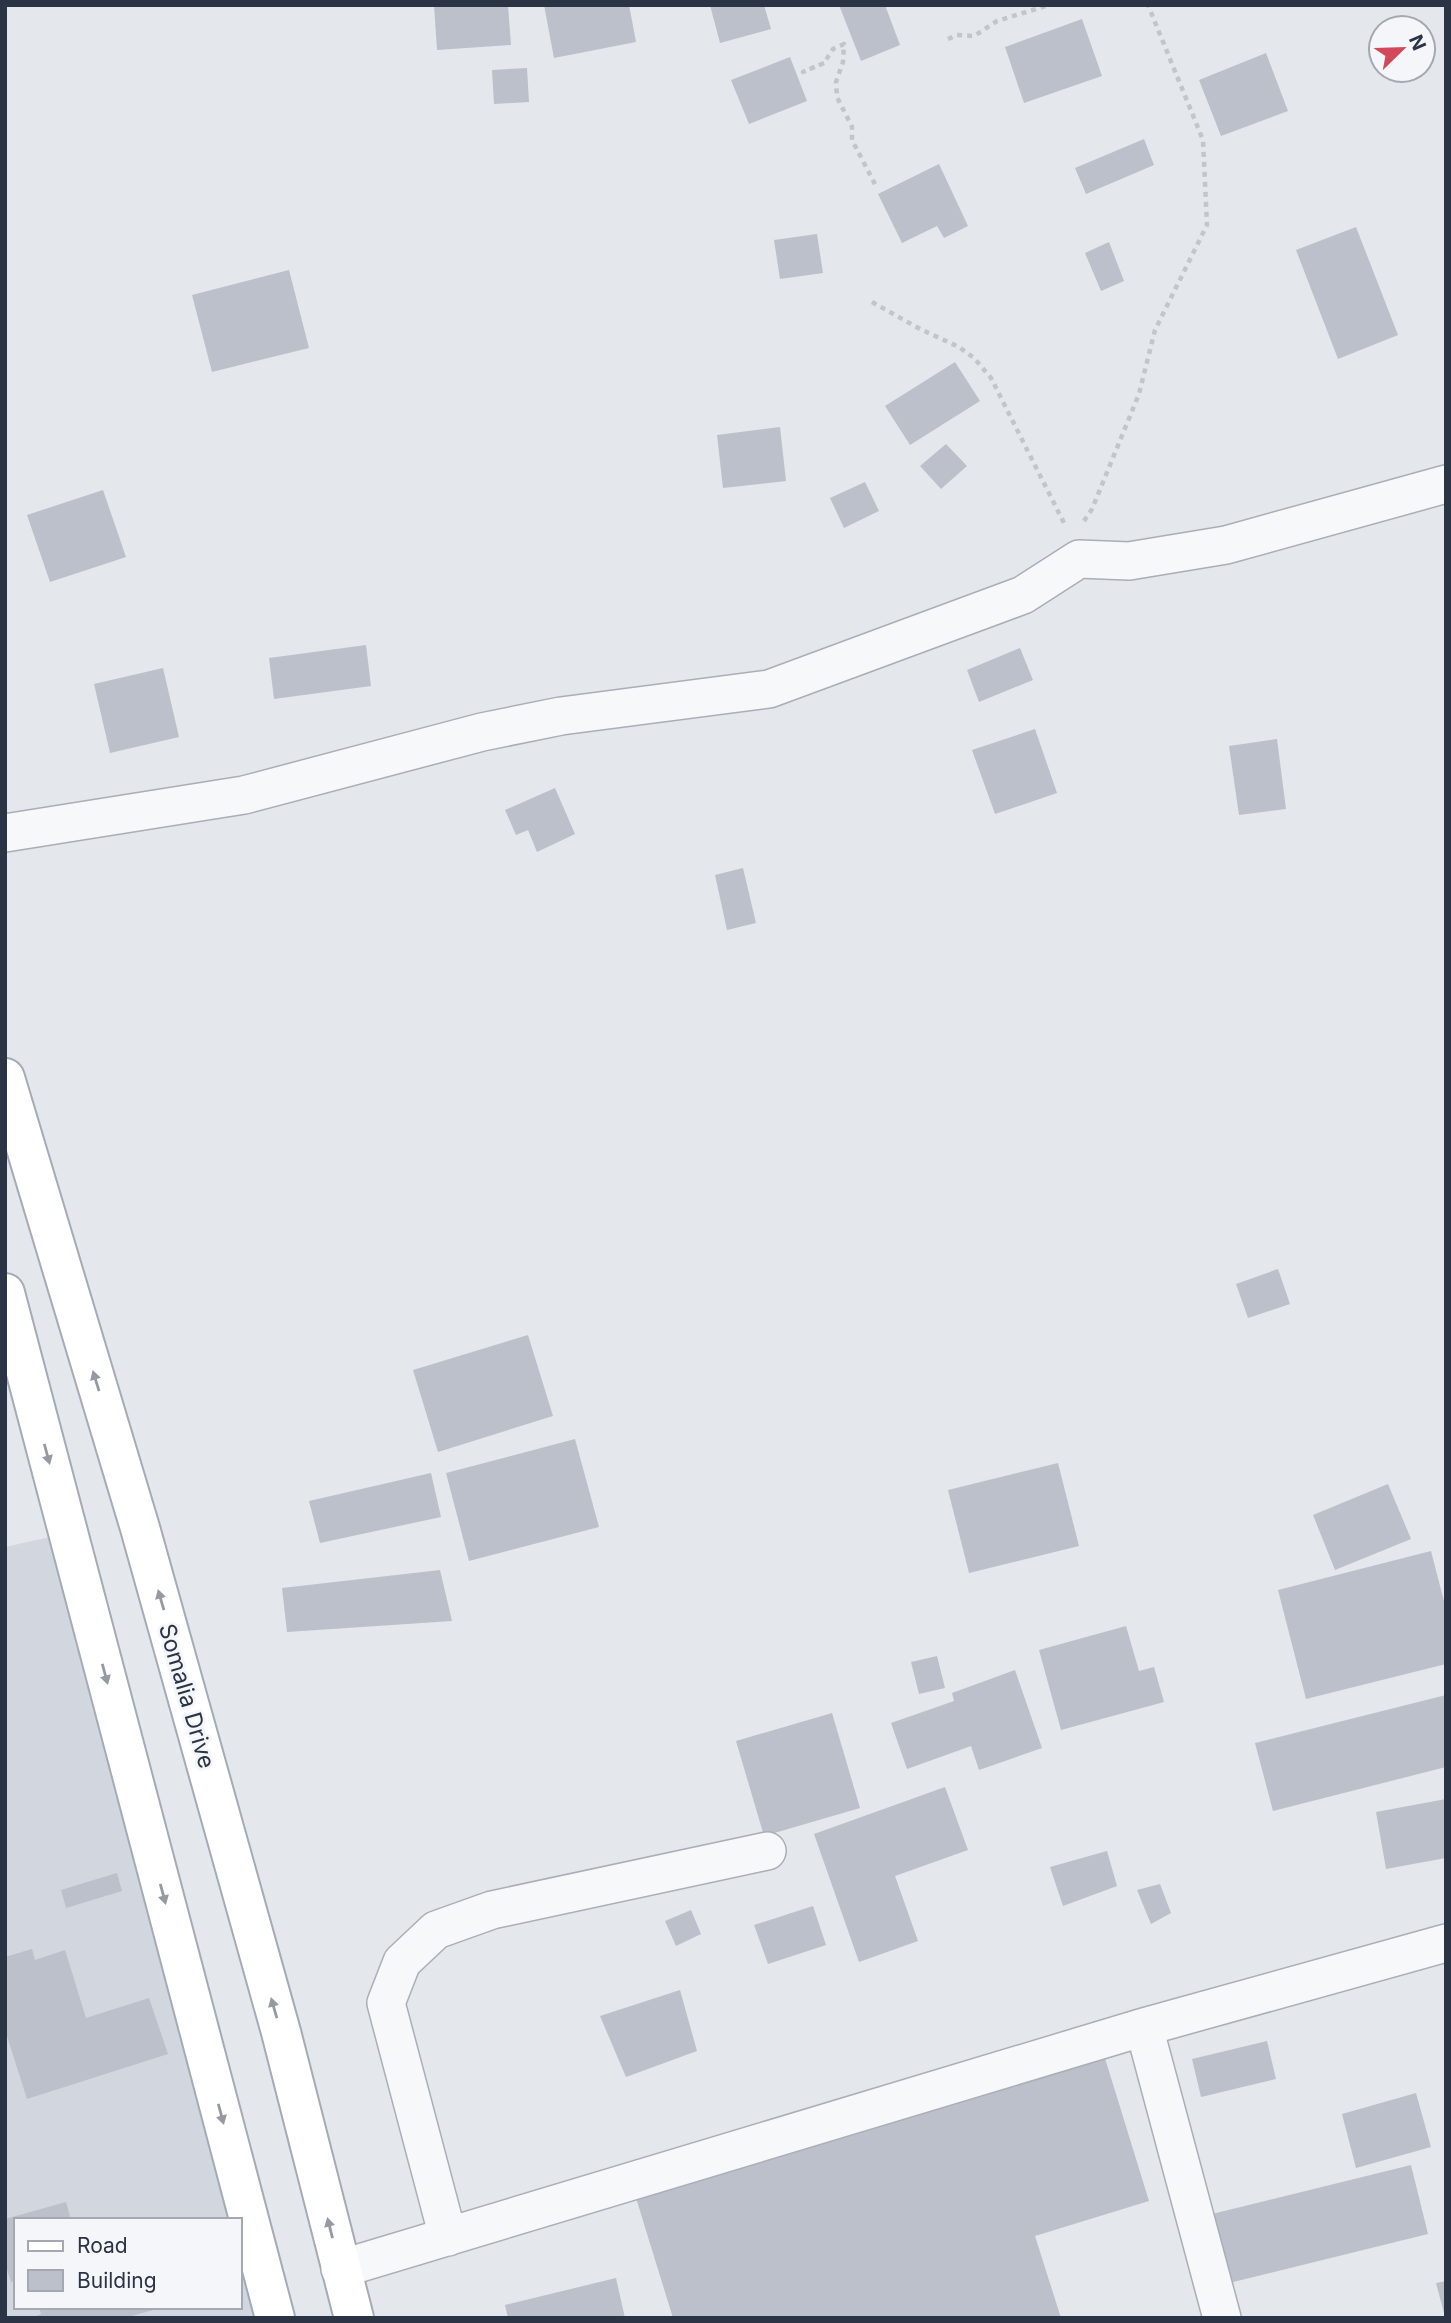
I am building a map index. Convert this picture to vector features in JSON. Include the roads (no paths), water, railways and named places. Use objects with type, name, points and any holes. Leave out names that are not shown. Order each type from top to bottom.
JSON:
[{"type":"main road","name":"Somalia Drive","points":[[5,1078],[141,1528],[281,2032],[354,2318]]},
{"type":"main road","points":[[5,1293],[275,2318]]},
{"type":"street","points":[[5,833],[244,795],[482,732],[561,716],[769,689],[1023,595],[1075,549],[1129,561],[1226,545],[1446,484]]},
{"type":"street","points":[[448,2237],[386,2003],[402,1962],[436,1930],[492,1910],[767,1851]]},
{"type":"street","points":[[341,2270],[1144,2027],[1446,1943]]},
{"type":"street","points":[[1144,2027],[1222,2318]]}]
